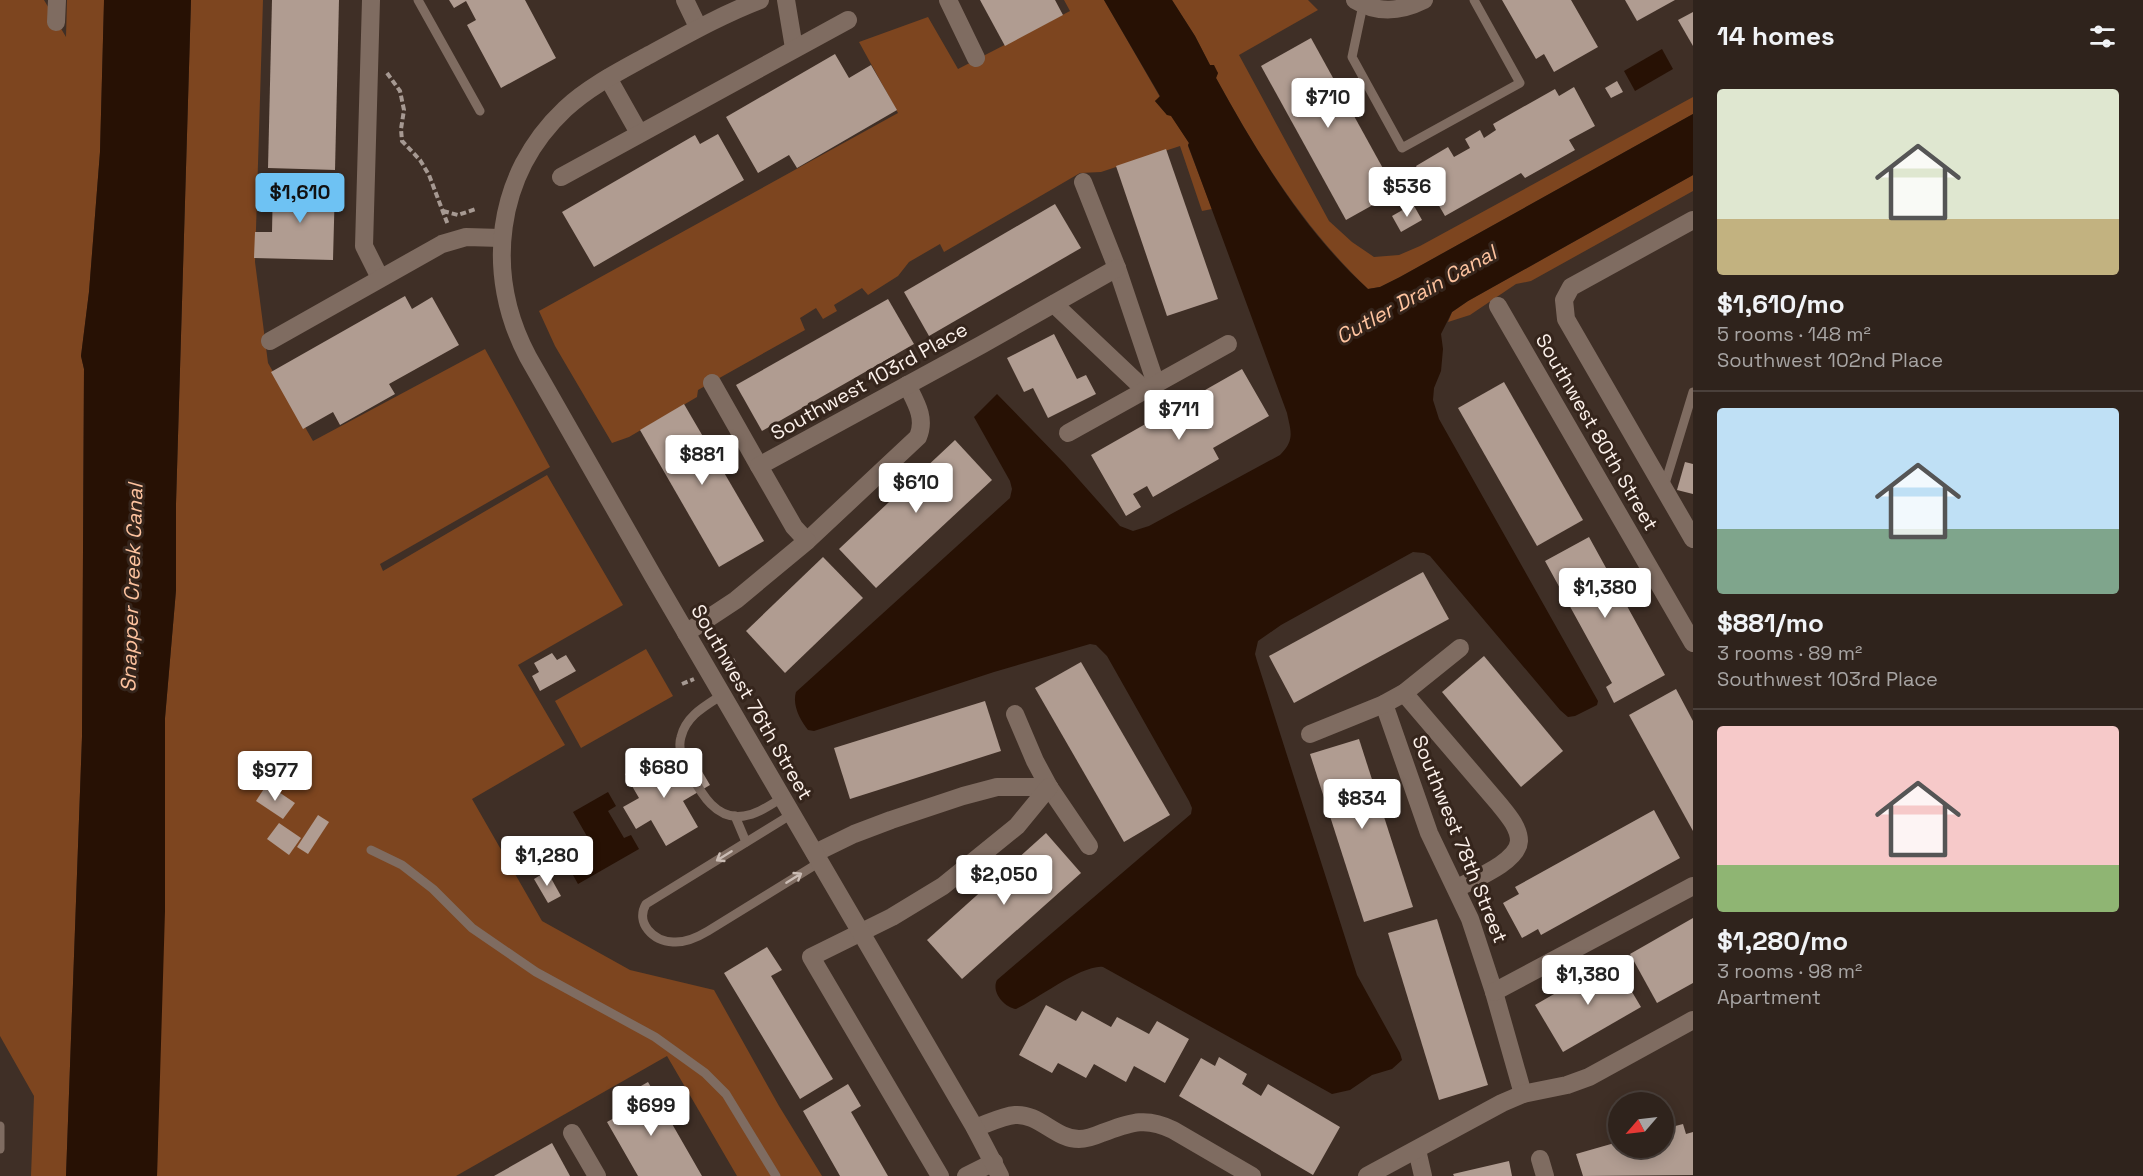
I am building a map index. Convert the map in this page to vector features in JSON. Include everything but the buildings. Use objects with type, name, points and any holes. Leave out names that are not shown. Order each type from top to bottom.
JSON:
[{"type":"street","points":[[56,22],[57,0]]},
{"type":"street","points":[[371,0],[364,246],[380,278]]},
{"type":"street","points":[[685,0],[698,27]]},
{"type":"street","name":"Southwest 76th Street","points":[[760,0],[698,27],[608,78],[564,110],[537,141],[516,181],[508,203],[501,238],[504,292],[513,326],[522,347],[997,1169]]},
{"type":"street","points":[[786,0],[794,48]]},
{"type":"street","points":[[948,0],[976,58]]},
{"type":"street","points":[[1359,2],[1381,11],[1408,7],[1424,0]]},
{"type":"street","points":[[561,177],[848,20]]},
{"type":"street","points":[[608,78],[639,133]]},
{"type":"street","points":[[1083,182],[1117,268],[1150,387]]},
{"type":"street","points":[[1693,220],[1571,287],[1564,300],[1566,319],[1693,540]]},
{"type":"street","points":[[270,341],[433,248],[453,240],[472,237],[501,238]]},
{"type":"street","name":"Southwest 103rd Place","points":[[807,541],[794,527],[759,466],[1117,268]]},
{"type":"street","points":[[1054,304],[1150,387]]},
{"type":"street","name":"Southwest 80th Street","points":[[1498,306],[1693,643]]},
{"type":"street","points":[[1068,434],[1228,344]]},
{"type":"street","points":[[712,383],[759,466]]},
{"type":"street","points":[[686,633],[736,600],[807,541],[918,437],[922,428],[921,413],[907,385]]},
{"type":"street","points":[[1310,734],[1384,704],[1404,693],[1460,648]]},
{"type":"street","points":[[1404,693],[1499,804],[1511,820],[1518,835],[1519,843],[1507,860],[1457,888]]},
{"type":"street","name":"Southwest 78th Street","points":[[1384,704],[1429,833],[1470,919],[1494,992],[1523,1094]]},
{"type":"street","points":[[1015,714],[1049,787],[1089,846]]},
{"type":"street","points":[[817,858],[854,834],[963,796],[997,787],[1049,787]]},
{"type":"street","points":[[940,1176],[811,957],[892,917],[943,886],[1017,826],[1049,787]]},
{"type":"street","points":[[1494,992],[1693,886]]},
{"type":"street","points":[[1367,1176],[1523,1094],[1567,1085],[1589,1077],[1693,1020]]},
{"type":"street","points":[[975,1128],[1017,1115],[1030,1118],[1060,1134],[1077,1139],[1095,1136],[1136,1121],[1148,1121],[1173,1130],[1252,1176]]},
{"type":"street","points":[[572,1132],[597,1176]]},
{"type":"street","points":[[1417,1150],[1423,1176]]},
{"type":"street","points":[[966,1176],[997,1169]]},
{"type":"lane","points":[[418,0],[480,111]]},
{"type":"lane","points":[[1359,2],[1352,57],[1402,148],[1520,83],[1474,0]]},
{"type":"lane","points":[[1664,490],[1693,392]]},
{"type":"lane","points":[[722,695],[692,717],[681,737],[680,748],[683,759],[706,801],[722,812],[743,816],[757,812],[782,798]]},
{"type":"lane","points":[[792,814],[646,904],[642,914],[646,927],[658,938],[666,941],[692,939],[708,932],[817,858]]},
{"type":"lane","points":[[735,816],[746,842]]},
{"type":"lane","points":[[371,850],[402,865],[433,889],[472,928],[536,972],[655,1037],[705,1073],[726,1094],[776,1176]]},
{"type":"lane","points":[[0,1126],[0,1149]]},
{"type":"path","points":[[383,69],[400,91],[404,110],[402,141],[424,166],[450,231]]},
{"type":"path","points":[[443,211],[458,215],[476,209]]},
{"type":"shaded area","points":[[0,0],[44,0],[66,37],[67,0],[104,0],[100,152],[89,292],[81,356],[84,369],[82,737],[66,1176],[31,1176],[34,1096],[0,1036]]},
{"type":"shaded area","points":[[191,0],[263,0],[255,262],[268,363],[313,441],[485,349],[550,467],[380,564],[383,571],[547,475],[623,605],[518,665],[565,745],[472,799],[542,921],[630,970],[714,990],[779,1106],[822,1176],[737,1176],[667,1056],[456,1176],[157,1176],[165,718],[176,590],[176,503]]},
{"type":"shaded area","points":[[1064,0],[1104,0],[1160,97],[1155,101],[1167,115],[1171,115],[1189,143],[1188,146],[1212,209],[1202,211],[1180,146],[1101,172],[1080,173],[944,252],[940,244],[909,262],[898,276],[868,295],[862,288],[834,305],[837,311],[823,319],[816,308],[800,318],[805,330],[698,390],[697,397],[629,437],[612,443],[555,346],[539,311],[898,113],[859,42],[928,17],[958,69],[1070,11]]},
{"type":"shaded area","points":[[1172,0],[1308,0],[1318,10],[1239,55],[1329,221],[1352,242],[1374,257],[1399,255],[1420,246],[1693,97],[1693,114],[1400,277],[1380,287],[1368,289],[1323,241],[1284,190],[1248,135],[1216,78],[1218,73],[1210,65]]},
{"type":"shaded area","points":[[1693,175],[1693,191],[1531,281],[1516,284],[1470,315],[1448,322],[1452,312],[1468,301]]},
{"type":"shaded area","points":[[646,649],[673,696],[581,748],[555,701]]},
{"type":"water","name":"Snapper Creek Canal","points":[[104,0],[191,0],[176,503],[176,590],[165,718],[165,911],[157,1176],[66,1176],[82,737],[84,369],[81,356],[89,292],[100,152]]},
{"type":"water","name":"Cutler Drain Canal","points":[[1104,0],[1172,0],[1210,65],[1214,65],[1218,73],[1216,78],[1248,135],[1283,190],[1323,242],[1368,289],[1380,287],[1400,277],[1693,114],[1693,175],[1468,301],[1452,312],[1441,334],[1443,349],[1441,371],[1434,388],[1433,400],[1439,419],[1598,701],[1597,705],[1568,717],[1560,710],[1430,556],[1424,553],[1413,552],[1281,625],[1258,641],[1255,654],[1257,661],[1357,975],[1402,1060],[1392,1069],[1372,1075],[1350,1090],[1332,1094],[1103,967],[1084,971],[1016,1009],[1003,1002],[997,994],[997,980],[1191,814],[1192,808],[1189,801],[1107,656],[1096,645],[1090,644],[994,672],[814,731],[808,730],[796,707],[796,692],[1010,498],[1012,489],[1010,481],[974,417],[997,394],[1065,464],[1120,526],[1133,531],[1149,526],[1280,455],[1288,445],[1291,436],[1287,413],[1189,143],[1171,116],[1167,115],[1155,101],[1160,96]]},
{"type":"water","points":[[1662,49],[1673,69],[1635,91],[1624,71]]},
{"type":"water","points":[[608,792],[616,806],[608,811],[624,838],[631,835],[639,849],[578,884],[565,861],[592,845],[573,812]]}]
